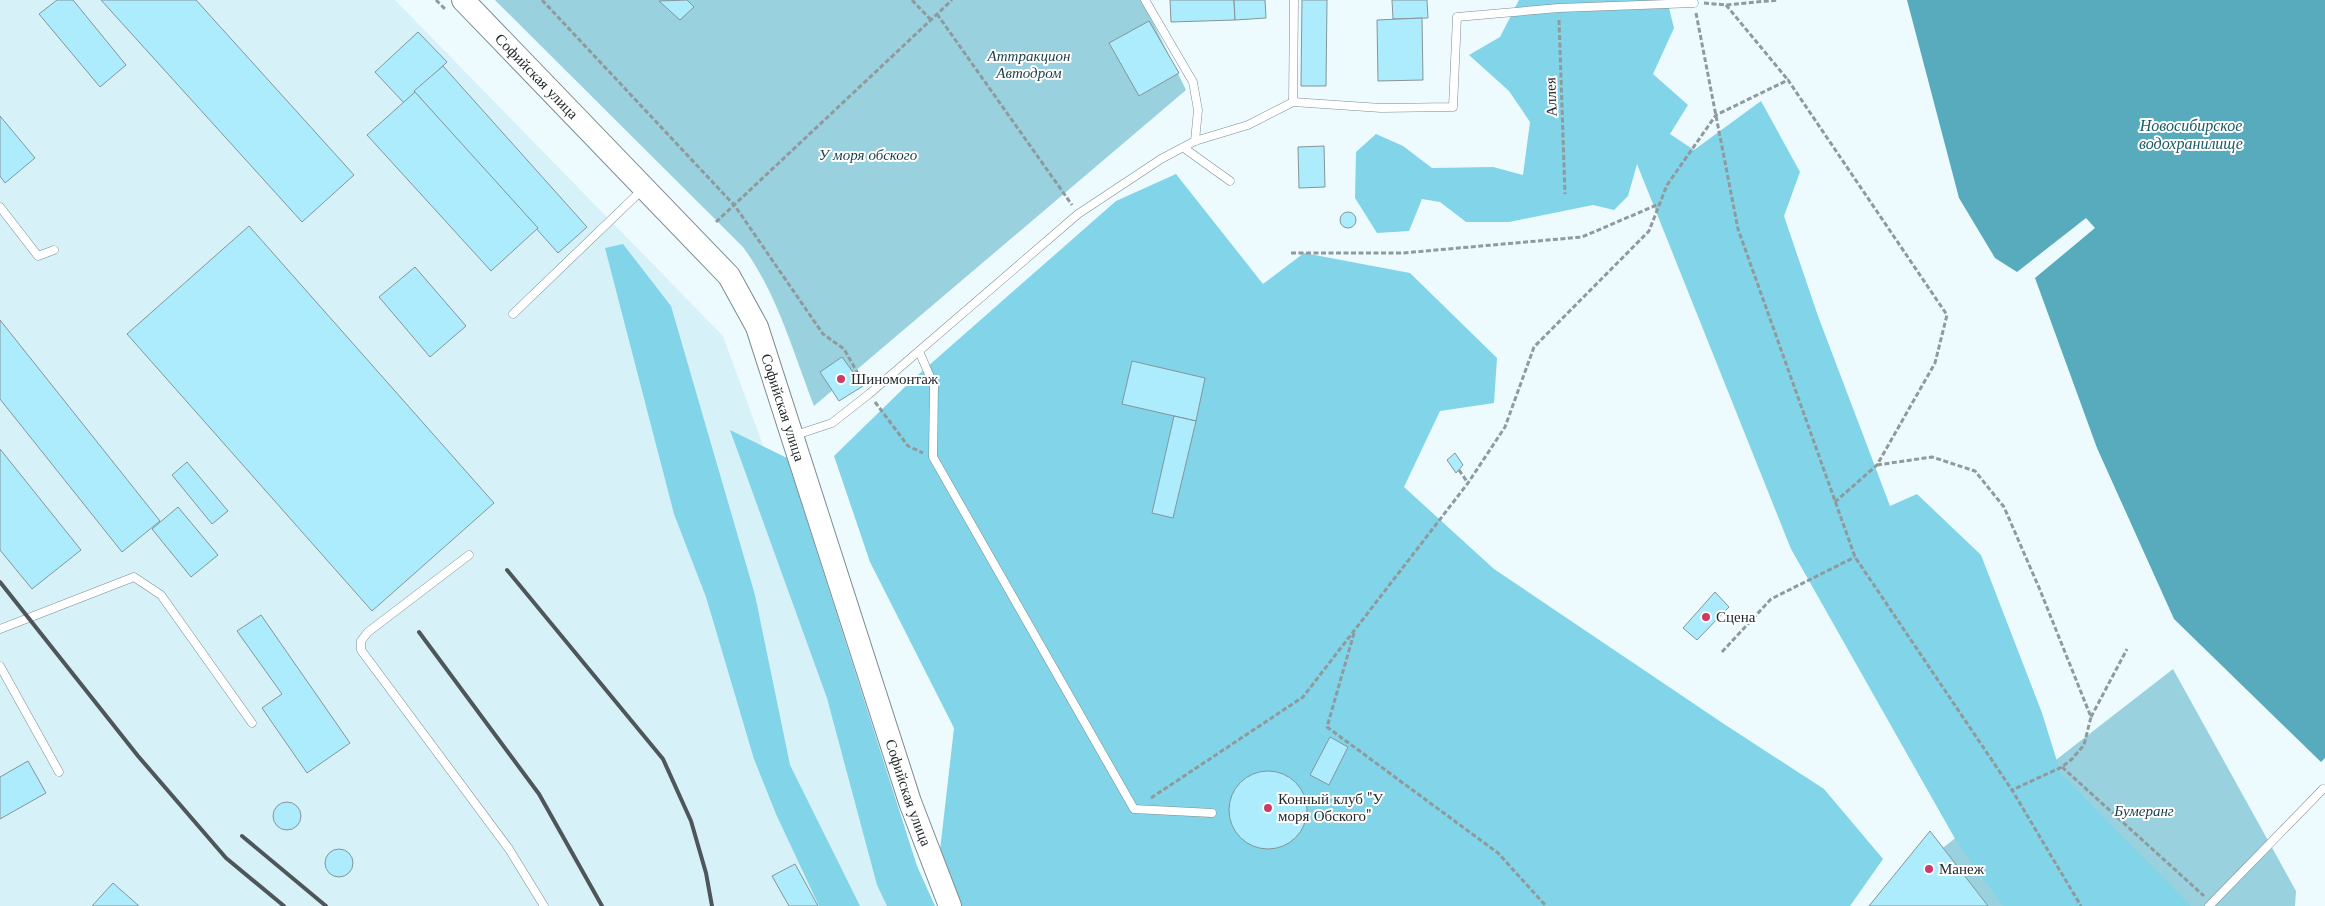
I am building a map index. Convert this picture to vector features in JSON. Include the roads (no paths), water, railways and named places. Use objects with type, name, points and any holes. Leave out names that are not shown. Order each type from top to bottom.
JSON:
[{"type":"main road","name":"Софийская улица","points":[[456,7],[645,187],[729,276],[757,327],[794,436],[910,802],[950,906]]},
{"type":"lane","points":[[1145,0],[1193,82],[1198,110],[1195,142]]},
{"type":"lane","points":[[1293,102],[1294,0]]},
{"type":"lane","points":[[794,436],[832,423],[869,394],[1078,214],[1161,160],[1195,142],[1248,125],[1293,102],[1381,108],[1453,107],[1457,17],[1559,8],[1692,1]]},
{"type":"lane","points":[[1184,148],[1230,181]]},
{"type":"lane","points":[[513,314],[645,187]]},
{"type":"lane","points":[[0,207],[38,256],[54,250]]},
{"type":"lane","points":[[919,351],[934,386],[933,457],[1134,809],[1212,813]]},
{"type":"lane","points":[[469,555],[368,632],[361,641],[362,650],[509,849],[544,906]]},
{"type":"lane","points":[[0,629],[134,577],[161,595],[252,723]]},
{"type":"lane","points":[[0,666],[59,772]]},
{"type":"lane","points":[[2210,904],[2323,789]]},
{"type":"water","name":"Новосибирское водохранилище","points":[[1907,0],[2325,0],[2325,758],[2321,762],[2174,619],[2097,448],[2035,278],[2095,228],[2086,218],[2017,272],[1995,258],[1959,198]]},
{"type":"railway","points":[[507,570],[663,759],[691,821],[706,873],[712,906]]},
{"type":"railway","points":[[0,582],[138,756],[226,858],[284,906]]},
{"type":"railway","points":[[419,632],[539,794],[602,906]]},
{"type":"railway","points":[[242,836],[326,906]]},
{"type":"place","name":"Шиномонтаж","points":[[841,379]]},
{"type":"place","name":"Сцена","points":[[1706,617]]},
{"type":"place","name":"Конный клуб \"У моря Обского\"","points":[[1268,808]]},
{"type":"place","name":"Манеж","points":[[1929,869]]},
{"type":"park label","name":"Аттракцион Автодром","points":[[1029,64]]},
{"type":"park label","name":"У моря обского","points":[[868,155]]},
{"type":"park label","name":"Бумеранг","points":[[2144,811]]}]
